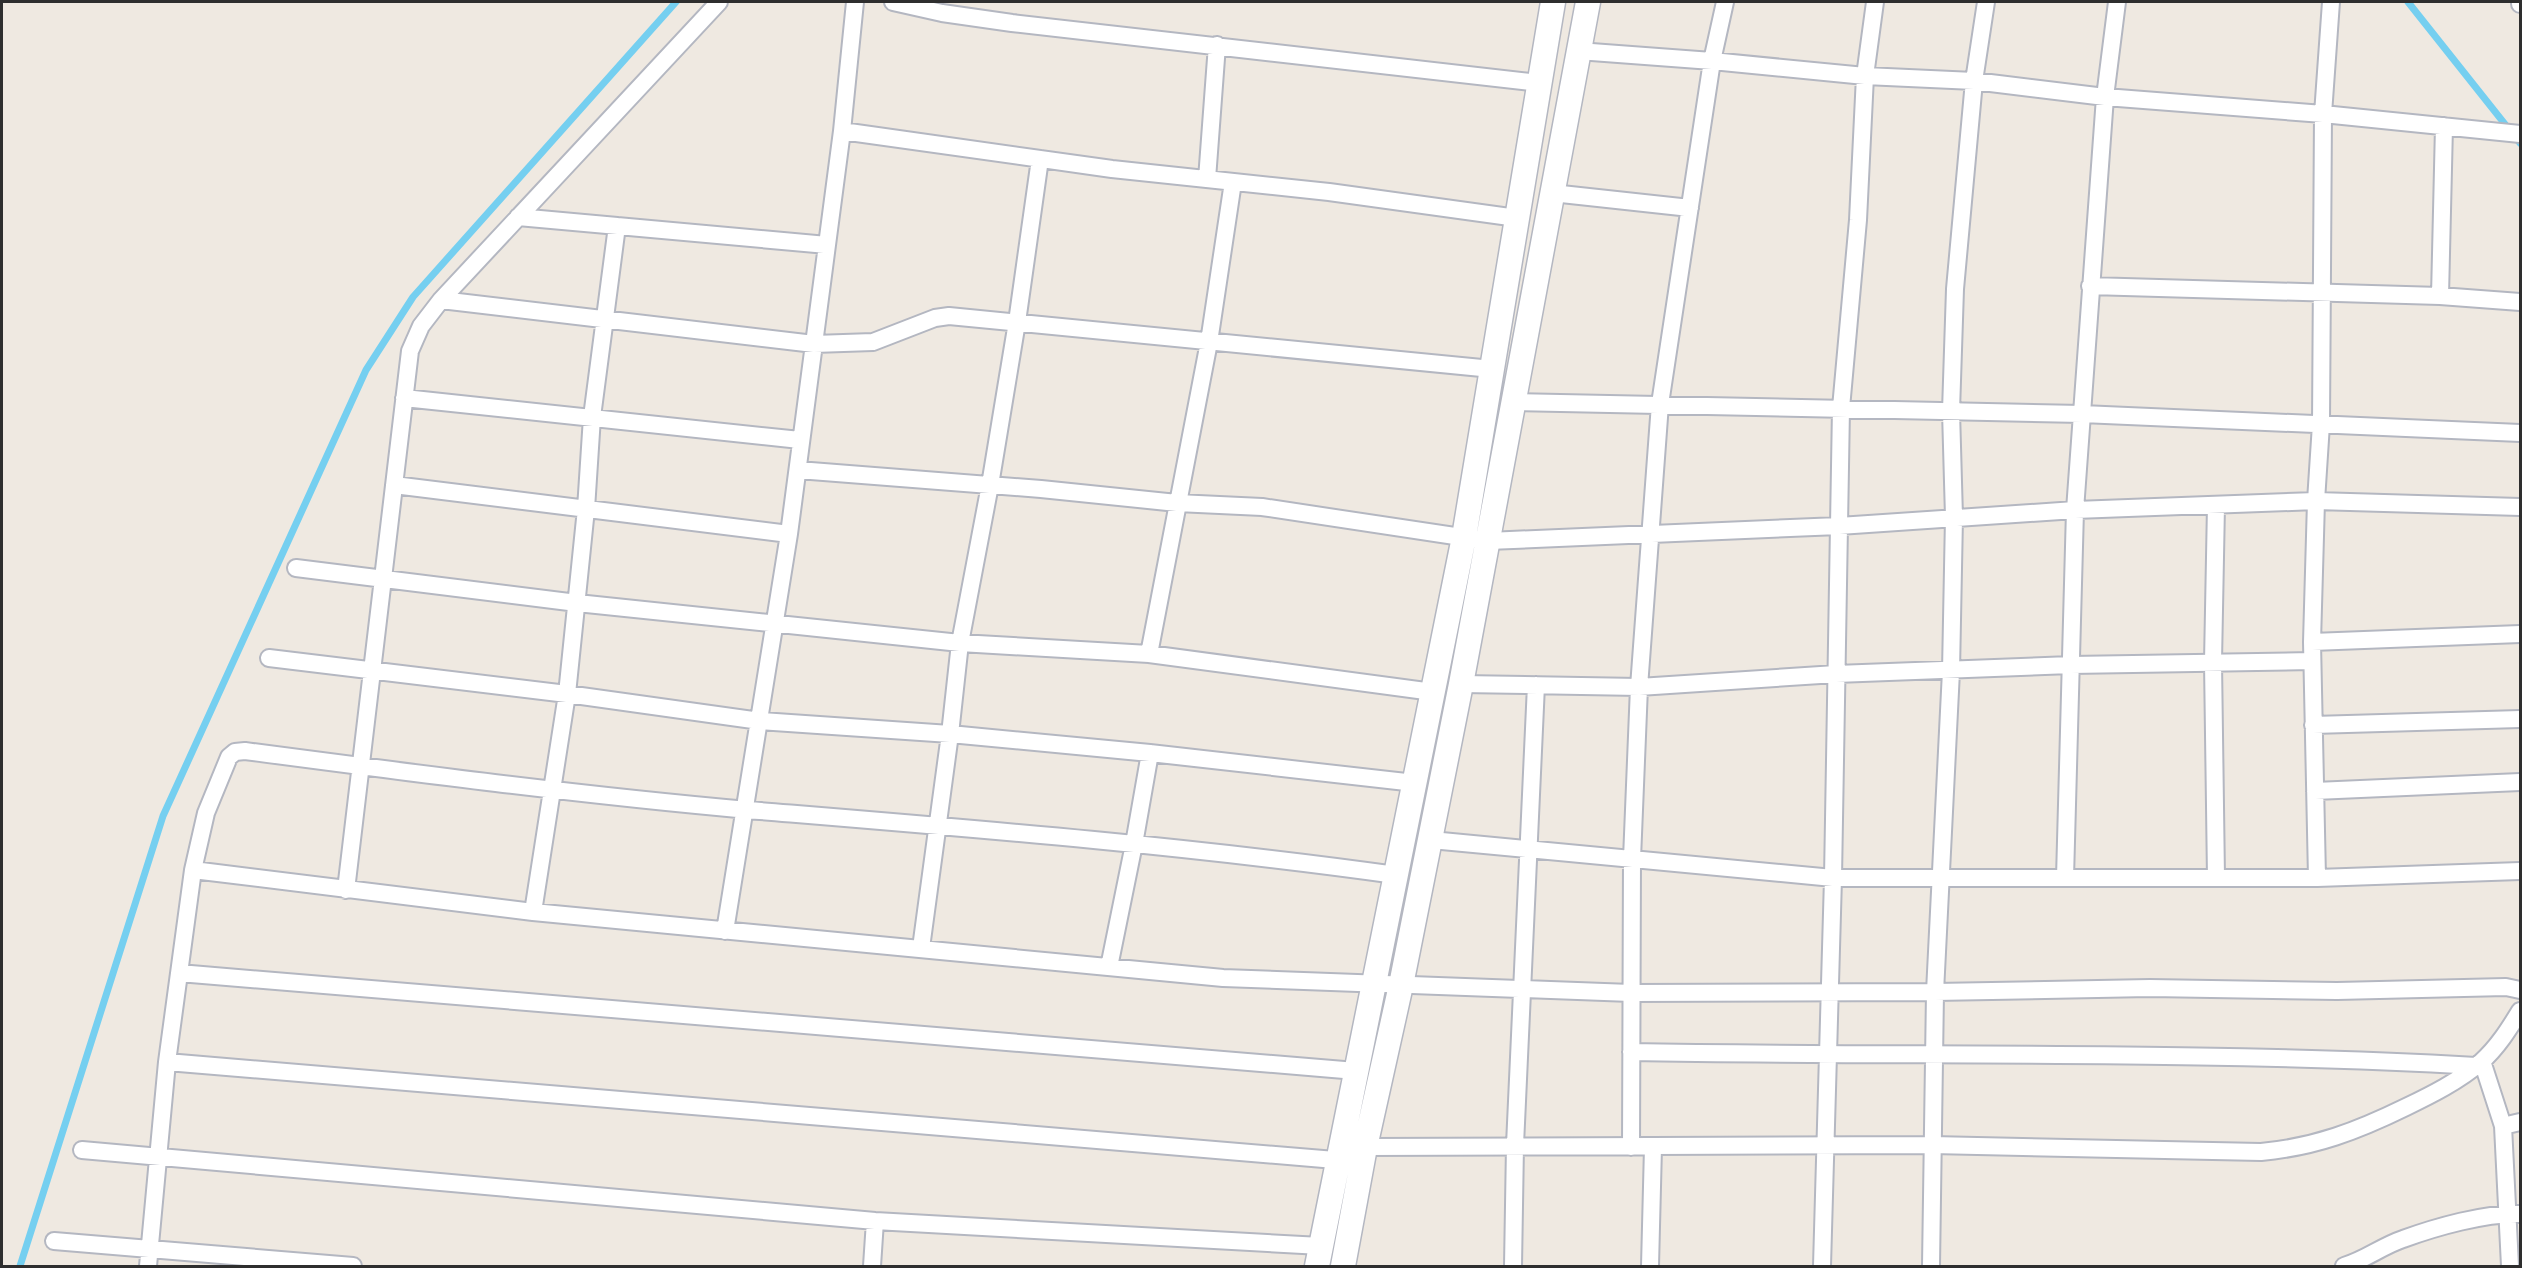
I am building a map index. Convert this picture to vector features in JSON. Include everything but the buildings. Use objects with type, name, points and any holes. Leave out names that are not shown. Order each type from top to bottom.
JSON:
[{"type":"main road","points":[[1319,1256],[1464,537],[1553,2]]},
{"type":"main road","points":[[1343,1266],[1364,1155],[1431,840],[1588,2]]},
{"type":"street","points":[[346,890],[410,351],[421,326],[441,300],[718,2]]},
{"type":"street","points":[[725,932],[776,623],[798,470],[800,440],[842,131],[855,2]]},
{"type":"street","points":[[893,2],[942,13],[1012,23],[1539,83]]},
{"type":"street","points":[[1630,1147],[1632,859],[1639,687],[1660,404],[1712,61],[1725,2]]},
{"type":"street","points":[[1822,1266],[1833,878],[1841,408],[1858,220],[1865,76],[1875,2]]},
{"type":"street","points":[[1931,1266],[1935,992],[1951,671],[1954,516],[1951,411],[1955,289],[1974,81],[1986,2]]},
{"type":"street","points":[[2065,878],[2075,510],[2105,97],[2116,2]]},
{"type":"street","points":[[2317,878],[2312,642],[2316,501],[2321,424],[2323,114],[2331,2]]},
{"type":"street","points":[[1207,179],[1217,45]]},
{"type":"street","points":[[1578,51],[1865,76],[1974,81],[2105,97],[2323,114],[2520,134]]},
{"type":"street","points":[[2440,296],[2444,126]]},
{"type":"street","points":[[842,131],[1040,159],[1329,192],[1517,218]]},
{"type":"street","points":[[921,948],[960,643],[1017,322],[1040,159]]},
{"type":"street","points":[[1149,654],[1209,342],[1233,182]]},
{"type":"street","points":[[1552,193],[1690,208]]},
{"type":"street","points":[[518,217],[827,245]]},
{"type":"street","points":[[533,912],[567,694],[578,603],[592,417],[617,226]]},
{"type":"street","points":[[2090,286],[2440,296],[2520,302]]},
{"type":"street","points":[[441,300],[814,344],[873,342],[935,318],[950,316],[1492,369]]},
{"type":"street","points":[[404,398],[800,440]]},
{"type":"street","points":[[1514,402],[2082,414],[2520,434]]},
{"type":"street","points":[[798,470],[990,484],[1177,503],[1262,507],[1488,541],[1839,526],[1954,516],[2075,510],[2316,501],[2520,507]]},
{"type":"street","points":[[394,485],[789,534]]},
{"type":"street","points":[[2216,505],[2213,662],[2216,878]]},
{"type":"street","points":[[296,568],[578,603],[960,643],[1149,654],[1433,692]]},
{"type":"street","points":[[2312,642],[2520,634]]},
{"type":"street","points":[[269,658],[567,694],[760,721],[950,734],[1150,753],[1415,783]]},
{"type":"street","points":[[1461,684],[1639,687],[1836,674],[2071,665],[2312,661]]},
{"type":"street","points":[[1513,1266],[1515,1145],[1536,685]]},
{"type":"street","points":[[2313,725],[2520,719]]},
{"type":"street","points":[[148,1258],[167,1062],[193,870],[206,813],[232,754],[245,751],[553,790],[746,810],[937,824],[1254,855],[1396,875]]},
{"type":"street","points":[[1109,967],[1150,753]]},
{"type":"street","points":[[2315,790],[2520,782]]},
{"type":"street","points":[[1431,840],[1833,878],[2317,878],[2520,871]]},
{"type":"street","points":[[193,870],[533,912],[1223,978],[1631,993],[1935,992],[2150,988],[2337,991],[2506,987],[2520,990]]},
{"type":"street","points":[[179,973],[1356,1071]]},
{"type":"street","points":[[167,1062],[1337,1161],[1364,1155],[1515,1145],[1630,1147],[1932,1145],[2261,1152],[2291,1149],[2331,1140],[2431,1095],[2479,1063],[2505,1036],[2520,1011]]},
{"type":"street","points":[[1631,1052],[1827,1056],[2360,1059],[2479,1063]]},
{"type":"street","points":[[2479,1063],[2503,1126],[2514,1214],[2510,1266]]},
{"type":"street","points":[[2503,1126],[2520,1122]]},
{"type":"street","points":[[1650,1266],[1653,1147]]},
{"type":"street","points":[[82,1150],[875,1221],[1319,1256]]},
{"type":"street","points":[[2344,1266],[2401,1239],[2454,1224],[2514,1214]]},
{"type":"street","points":[[872,1266],[875,1221]]},
{"type":"street","points":[[54,1241],[148,1258],[353,1266]]},
{"type":"waterway","points":[[20,1266],[163,816],[366,370],[413,297],[676,2]]},
{"type":"waterway","points":[[2408,2],[2520,143]]}]
